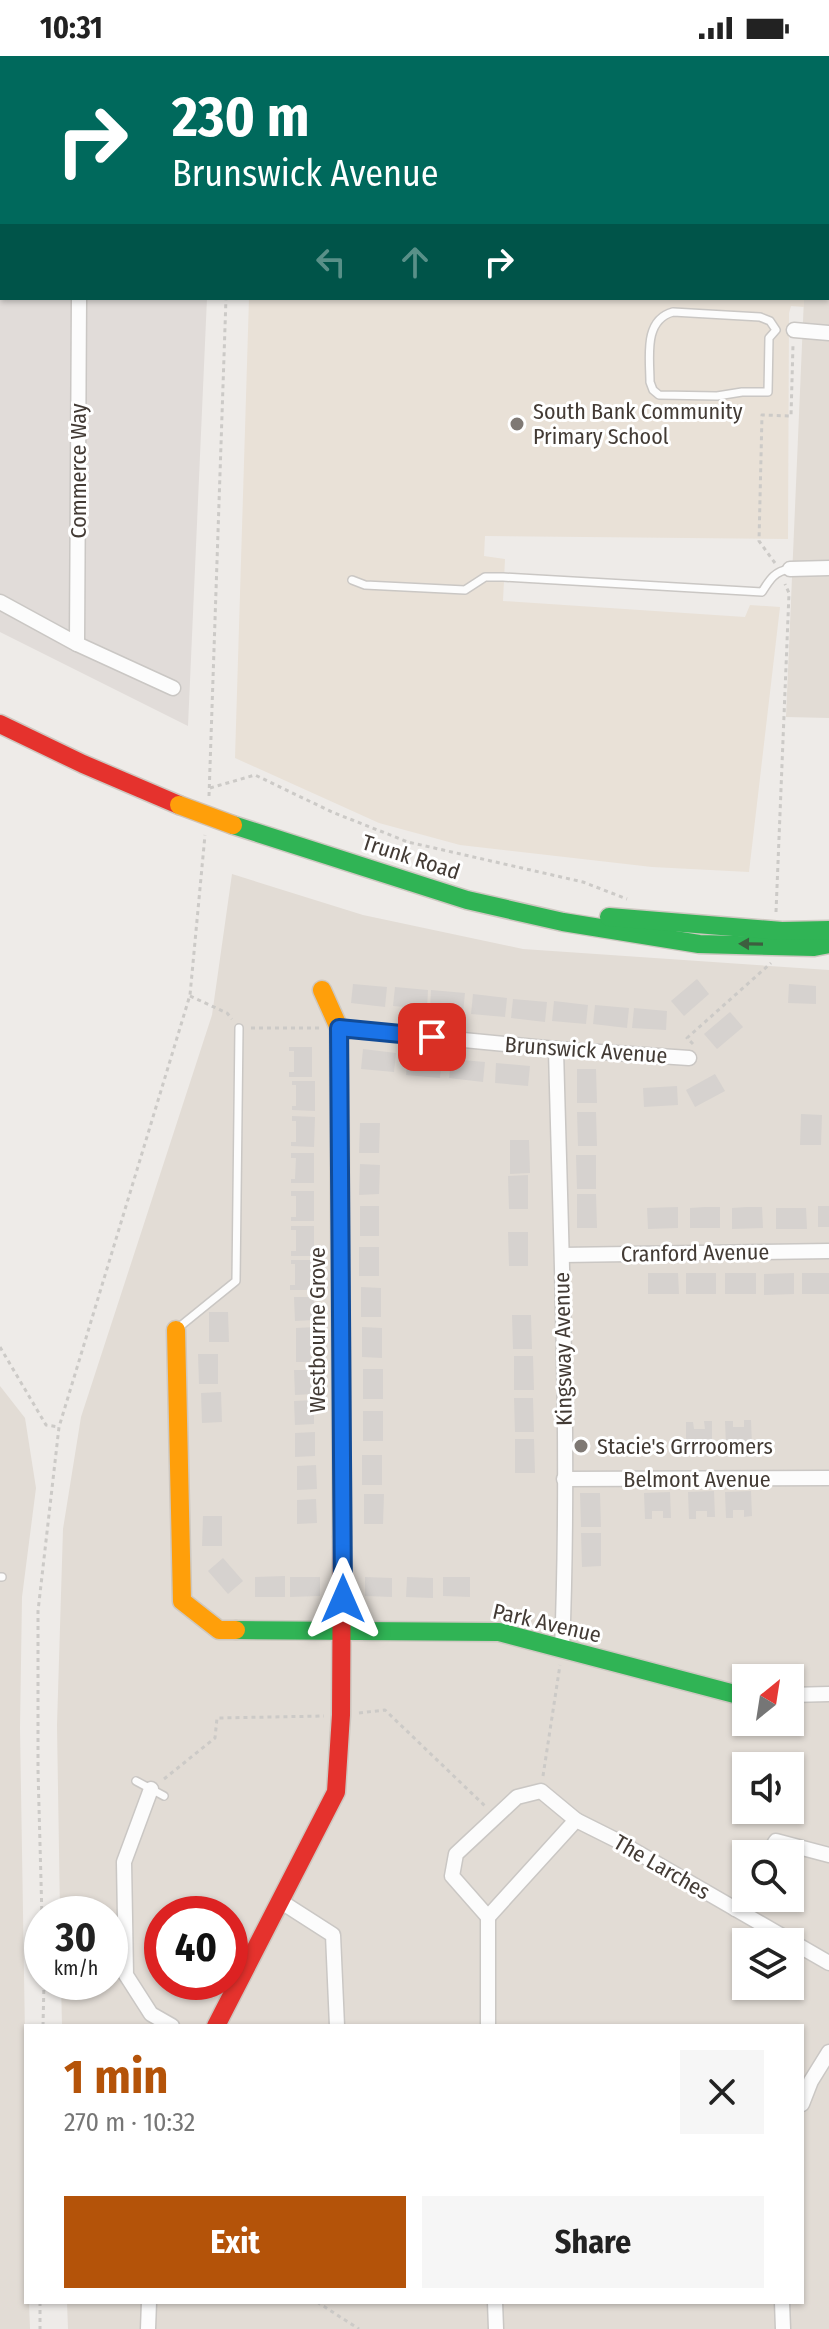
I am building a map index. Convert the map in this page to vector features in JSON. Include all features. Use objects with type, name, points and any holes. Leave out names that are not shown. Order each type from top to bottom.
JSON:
[{"type":"street","name":"Commerce Way","points":[[77,644],[79,300]]},
{"type":"street","points":[[794,330],[829,333]]},
{"type":"street","points":[[785,570],[829,568]]},
{"type":"street","points":[[0,602],[77,644],[173,688]]},
{"type":"street","name":"Trunk Road","points":[[0,724],[179,805],[467,900],[563,922],[699,944],[780,938],[814,947],[829,944]]},
{"type":"street","points":[[780,938],[829,930]]},
{"type":"street","points":[[322,990],[339,1028]]},
{"type":"street","name":"Brunswick Avenue","points":[[339,1028],[689,1058]]},
{"type":"street","name":"Westbourne Grove","points":[[217,2024],[336,1792],[343,1631],[339,1028]]},
{"type":"street","name":"Kingsway Avenue","points":[[556,1049],[562,1255],[565,1561],[562,1649]]},
{"type":"street","name":"Cranford Avenue","points":[[562,1255],[829,1251]]},
{"type":"street","name":"Park Avenue","points":[[176,1330],[182,1601],[219,1630],[499,1632],[732,1695]]},
{"type":"street","name":"Belmont Avenue","points":[[564,1479],[829,1478]]},
{"type":"street","points":[[804,1695],[829,1694]]},
{"type":"street","points":[[488,2024],[488,1917],[452,1876],[456,1854],[517,1797],[541,1791]]},
{"type":"street","name":"The Larches","points":[[541,1791],[576,1820],[732,1907]]},
{"type":"street","points":[[158,1793],[124,1862],[126,1975],[151,2014],[168,2024]]},
{"type":"street","points":[[488,1917],[576,1820]]},
{"type":"street","points":[[804,1848],[829,1855]]},
{"type":"street","points":[[280,1901],[333,1935],[337,2024]]},
{"type":"street","name":"The Larches","points":[[740,1912],[829,1963]]},
{"type":"street","points":[[804,2099],[829,2052]]},
{"type":"street","points":[[148,2329],[149,2304]]},
{"type":"street","points":[[495,2304],[496,2329]]},
{"type":"street","points":[[782,2304],[783,2329]]},
{"type":"lane","points":[[776,330],[770,321],[760,317],[694,312],[664,315],[657,320],[651,334],[650,382],[653,390],[659,395],[717,396],[768,392],[769,338],[776,330],[794,330]]},
{"type":"lane","points":[[352,580],[365,585],[465,590],[485,577],[503,577],[762,592],[771,578],[785,570]]},
{"type":"lane","points":[[176,1330],[236,1281],[239,1028]]},
{"type":"lane","points":[[136,1781],[158,1793]]},
{"type":"path","points":[[209,799],[226,300]]},
{"type":"path","points":[[689,1058],[694,1046],[687,1038],[775,960],[780,938],[775,916],[789,593],[785,570],[759,541],[762,415],[791,416],[794,330]]},
{"type":"path","points":[[210,788],[255,775],[332,812],[408,842],[583,882],[626,899]]},
{"type":"path","points":[[41,1896],[38,1611],[59,1427],[190,995],[204,836]]},
{"type":"path","points":[[190,995],[227,1013],[239,1028],[339,1028]]},
{"type":"path","points":[[0,1347],[46,1425],[59,1427]]},
{"type":"path","points":[[541,1791],[562,1649]]},
{"type":"path","points":[[43,2024],[44,2000]]},
{"type":"path","points":[[40,2304],[40,2329]]},
{"type":"path","points":[[320,2304],[359,2329]]},
{"type":"shaded area","points":[[0,300],[207,300],[188,726],[0,632]]},
{"type":"shaded area","points":[[249,300],[804,300],[804,307],[791,306],[789,313],[788,539],[485,536],[484,556],[505,559],[503,601],[745,617],[750,605],[780,607],[749,872],[652,867],[460,845],[379,823],[235,758]]},
{"type":"shaded area","points":[[804,300],[829,300],[829,718],[786,717]]},
{"type":"shaded area","points":[[232,874],[363,915],[523,949],[829,970],[829,2329],[68,2329],[67,2304],[804,2304],[804,2024],[62,2024],[61,2000],[128,2000],[128,1896],[60,1896],[57,1725],[63,1529],[81,1417],[212,1015]]},
{"type":"shaded area","points":[[0,1386],[25,1418],[36,1488],[22,1597],[20,1728],[25,2024],[24,2304],[29,2304],[30,2329],[0,2329]]},
{"type":"building","points":[[697,979],[709,994],[684,1016],[671,1001]]},
{"type":"building","points":[[353,984],[387,987],[385,1007],[351,1003]]},
{"type":"building","points":[[789,984],[816,986],[816,1004],[788,1003]]},
{"type":"building","points":[[395,987],[428,990],[427,1009],[393,1006]]},
{"type":"building","points":[[431,990],[465,993],[463,1013],[430,1009]]},
{"type":"building","points":[[473,994],[507,998],[505,1017],[471,1014]]},
{"type":"building","points":[[513,999],[547,1002],[545,1022],[511,1018]]},
{"type":"building","points":[[554,1001],[588,1005],[586,1024],[552,1021]]},
{"type":"building","points":[[595,1005],[629,1008],[627,1028],[593,1024]]},
{"type":"building","points":[[634,1008],[667,1011],[666,1030],[632,1028]]},
{"type":"building","points":[[730,1012],[743,1027],[717,1049],[704,1034]]},
{"type":"building","points":[[289,1047],[312,1047],[312,1077],[289,1077],[289,1072],[294,1072],[294,1051],[289,1051]]},
{"type":"building","points":[[363,1049],[396,1053],[394,1072],[361,1069]]},
{"type":"building","points":[[408,1055],[442,1059],[440,1078],[406,1075]]},
{"type":"building","points":[[451,1059],[485,1062],[483,1082],[449,1078]]},
{"type":"building","points":[[496,1063],[530,1066],[528,1086],[495,1083]]},
{"type":"building","points":[[577,1069],[596,1069],[597,1103],[577,1103]]},
{"type":"building","points":[[715,1074],[725,1091],[695,1107],[686,1090]]},
{"type":"building","points":[[292,1081],[315,1081],[315,1111],[292,1110],[292,1106],[296,1106],[296,1085],[292,1085]]},
{"type":"building","points":[[677,1086],[678,1105],[644,1107],[643,1088]]},
{"type":"building","points":[[577,1112],[596,1112],[597,1146],[578,1146]]},
{"type":"building","points":[[801,1114],[822,1115],[821,1145],[800,1145]]},
{"type":"building","points":[[292,1116],[315,1117],[314,1147],[291,1146],[291,1142],[296,1142],[296,1121],[292,1121]]},
{"type":"building","points":[[360,1123],[380,1123],[379,1153],[359,1153]]},
{"type":"building","points":[[510,1140],[529,1140],[530,1173],[510,1174]]},
{"type":"building","points":[[291,1153],[314,1153],[314,1183],[291,1183],[291,1179],[295,1179],[296,1158],[291,1158]]},
{"type":"building","points":[[576,1155],[596,1155],[596,1189],[577,1189]]},
{"type":"building","points":[[360,1164],[380,1165],[379,1194],[359,1195]]},
{"type":"building","points":[[528,1175],[528,1209],[509,1209],[508,1176]]},
{"type":"building","points":[[291,1191],[314,1191],[314,1221],[291,1221],[291,1217],[296,1217],[296,1196],[291,1196]]},
{"type":"building","points":[[577,1194],[596,1194],[597,1228],[577,1228]]},
{"type":"building","points":[[360,1206],[379,1206],[379,1236],[360,1236]]},
{"type":"building","points":[[818,1206],[829,1206],[829,1227],[818,1227]]},
{"type":"building","points":[[678,1207],[678,1228],[648,1229],[647,1208]]},
{"type":"building","points":[[720,1207],[720,1228],[690,1228],[690,1208]]},
{"type":"building","points":[[762,1207],[763,1228],[732,1229],[732,1208]]},
{"type":"building","points":[[776,1208],[806,1208],[807,1229],[776,1229]]},
{"type":"building","points":[[291,1226],[314,1226],[314,1256],[291,1256],[291,1251],[296,1251],[296,1230],[291,1230]]},
{"type":"building","points":[[508,1232],[528,1232],[528,1266],[509,1266]]},
{"type":"building","points":[[359,1247],[379,1247],[379,1276],[359,1276]]},
{"type":"building","points":[[291,1260],[313,1260],[313,1290],[290,1290],[290,1285],[295,1285],[295,1264],[291,1264]]},
{"type":"building","points":[[648,1273],[678,1273],[679,1294],[648,1294]]},
{"type":"building","points":[[686,1273],[716,1273],[716,1294],[686,1294]]},
{"type":"building","points":[[725,1273],[756,1273],[756,1294],[725,1294]]},
{"type":"building","points":[[794,1273],[794,1294],[764,1295],[764,1274]]},
{"type":"building","points":[[802,1273],[829,1273],[829,1294],[802,1294]]},
{"type":"building","points":[[361,1287],[381,1288],[381,1317],[361,1317]]},
{"type":"building","points":[[294,1297],[314,1297],[315,1320],[295,1321]]},
{"type":"building","points":[[209,1312],[228,1312],[229,1342],[209,1342]]},
{"type":"building","points":[[512,1315],[531,1315],[532,1349],[513,1349]]},
{"type":"building","points":[[316,1327],[316,1362],[296,1362],[296,1328]]},
{"type":"building","points":[[362,1327],[382,1328],[382,1358],[362,1357]]},
{"type":"building","points":[[198,1354],[218,1354],[218,1384],[199,1384]]},
{"type":"building","points":[[514,1356],[533,1356],[534,1390],[514,1390]]},
{"type":"building","points":[[363,1369],[383,1369],[383,1399],[363,1399]]},
{"type":"building","points":[[294,1370],[314,1370],[314,1394],[295,1395]]},
{"type":"building","points":[[221,1392],[222,1422],[202,1423],[201,1393]]},
{"type":"building","points":[[514,1398],[533,1398],[534,1432],[515,1432]]},
{"type":"building","points":[[314,1400],[314,1424],[295,1425],[294,1401]]},
{"type":"building","points":[[363,1411],[383,1411],[383,1441],[363,1441]]},
{"type":"building","points":[[744,1420],[751,1420],[752,1446],[726,1446],[725,1421],[733,1421],[733,1427],[744,1427]]},
{"type":"building","points":[[704,1421],[712,1421],[712,1448],[686,1448],[686,1422],[693,1422],[694,1429],[705,1429]]},
{"type":"building","points":[[315,1432],[315,1456],[295,1457],[295,1433]]},
{"type":"building","points":[[515,1439],[534,1439],[535,1473],[515,1473]]},
{"type":"building","points":[[362,1455],[382,1455],[382,1485],[362,1485]]},
{"type":"building","points":[[316,1465],[317,1489],[297,1490],[297,1466]]},
{"type":"building","points":[[714,1491],[715,1517],[707,1517],[707,1511],[696,1511],[696,1519],[689,1519],[688,1492]]},
{"type":"building","points":[[751,1491],[752,1516],[744,1517],[744,1510],[733,1510],[733,1518],[726,1518],[725,1492]]},
{"type":"building","points":[[670,1492],[671,1518],[663,1518],[663,1511],[652,1511],[652,1519],[645,1519],[644,1493]]},
{"type":"building","points":[[580,1493],[600,1493],[601,1527],[581,1527]]},
{"type":"building","points":[[364,1494],[384,1494],[383,1524],[364,1524]]},
{"type":"building","points":[[316,1499],[317,1523],[297,1524],[297,1500]]},
{"type":"building","points":[[203,1516],[222,1516],[222,1546],[202,1546]]},
{"type":"building","points":[[581,1533],[601,1533],[601,1566],[582,1567]]},
{"type":"building","points":[[223,1558],[243,1581],[228,1594],[208,1571]]},
{"type":"building","points":[[285,1576],[285,1597],[255,1597],[255,1577]]},
{"type":"building","points":[[290,1577],[320,1577],[320,1596],[290,1597]]},
{"type":"building","points":[[365,1577],[392,1578],[392,1597],[365,1596]]},
{"type":"building","points":[[407,1577],[433,1578],[433,1598],[406,1597]]},
{"type":"building","points":[[443,1577],[470,1577],[470,1597],[443,1596]]},
{"type":"traffic: fast","points":[[233,825],[467,900],[563,922],[699,944],[814,947],[829,944]]},
{"type":"traffic: fast","points":[[609,917],[782,931],[829,930]]},
{"type":"traffic: fast","points":[[236,1630],[499,1632],[732,1693]]},
{"type":"traffic: slow","points":[[179,805],[233,825]]},
{"type":"traffic: slow","points":[[322,990],[339,1028],[342,1537]]},
{"type":"traffic: slow","points":[[176,1330],[182,1601],[219,1630],[236,1630]]},
{"type":"traffic: jam","points":[[0,724],[179,805]]},
{"type":"traffic: jam","points":[[217,2024],[336,1792],[341,1715],[342,1537]]},
{"type":"place","name":"South Bank Community Primary School","points":[[517,424]]},
{"type":"place","name":"Stacie's Grrroomers","points":[[581,1446]]},
{"type":"route","points":[[343,1599],[339,1028],[432,1037]]}]
